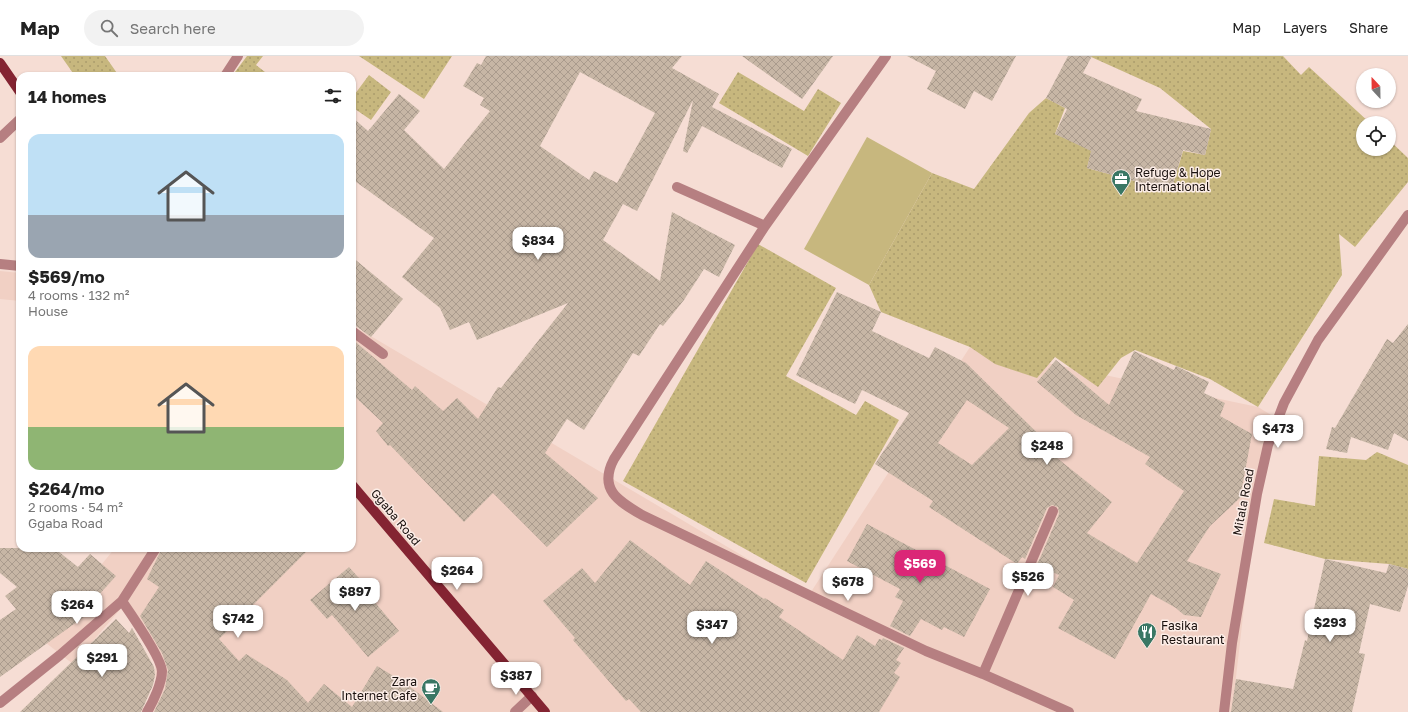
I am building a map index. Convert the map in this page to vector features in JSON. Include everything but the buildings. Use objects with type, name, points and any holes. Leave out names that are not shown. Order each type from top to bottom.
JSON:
[{"type":"main road","points":[[0,63],[16,86]]},
{"type":"main road","name":"Ggaba Road","points":[[356,490],[545,712]]},
{"type":"street","points":[[228,72],[238,56]]},
{"type":"street","points":[[886,56],[765,226],[608,470],[609,487],[621,502],[642,515],[891,635],[1069,712]]},
{"type":"street","points":[[0,138],[16,123]]},
{"type":"street","points":[[678,187],[765,226]]},
{"type":"street","name":"Mitala Road","points":[[1224,712],[1232,643],[1257,494],[1268,445],[1284,403],[1318,340],[1408,215]]},
{"type":"street","points":[[0,264],[16,266]]},
{"type":"street","points":[[356,334],[383,354]]},
{"type":"street","points":[[983,674],[1053,511]]},
{"type":"street","points":[[0,703],[60,655],[122,601],[153,552]]},
{"type":"street","points":[[122,601],[156,656],[162,671],[156,697],[147,712]]},
{"type":"street","points":[[515,712],[532,696]]},
{"type":"shaded area","points":[[61,56],[105,56],[116,72],[72,72]]},
{"type":"shaded area","points":[[247,56],[263,56],[256,65],[265,72],[235,72]]},
{"type":"shaded area","points":[[359,56],[452,56],[424,99]]},
{"type":"shaded area","points":[[1089,56],[1283,56],[1301,75],[1309,67],[1362,116],[1356,116],[1356,156],[1396,156],[1396,147],[1408,158],[1408,182],[1355,247],[1339,234],[1342,275],[1258,407],[1210,379],[1135,350],[1121,358],[1098,387],[1055,357],[1037,378],[995,364],[970,347],[881,312],[869,285],[932,173],[974,189],[1029,113],[1046,98],[1065,108],[1055,134],[1092,149],[1087,168],[1171,191],[1183,151],[1205,155],[1211,129],[1160,88]]},
{"type":"shaded area","points":[[738,72],[804,111],[818,89],[841,103],[808,156],[719,103]]},
{"type":"shaded area","points":[[369,75],[391,92],[371,120],[356,110],[356,93]]},
{"type":"shaded area","points":[[867,137],[932,173],[869,285],[804,249]]},
{"type":"shaded area","points":[[758,244],[836,288],[786,376],[856,415],[865,401],[899,420],[806,583],[623,481]]},
{"type":"shaded area","points":[[0,271],[16,273],[16,301],[0,299]]},
{"type":"shaded area","points":[[356,327],[809,595],[970,347],[1258,407],[1278,419],[1257,494],[1232,712],[147,712],[156,697],[155,655],[124,605],[73,664],[41,639],[112,552],[356,552]]},
{"type":"shaded area","points":[[1377,452],[1408,465],[1408,569],[1389,564],[1325,559],[1264,543],[1274,499],[1315,506],[1319,456],[1366,460]]},
{"type":"place","name":"Refuge & Hope International","points":[[1121,196]]},
{"type":"place","name":"Fasika Restaurant","points":[[1147,649]]},
{"type":"place","name":"Zara Internet Cafe","points":[[431,705]]}]
